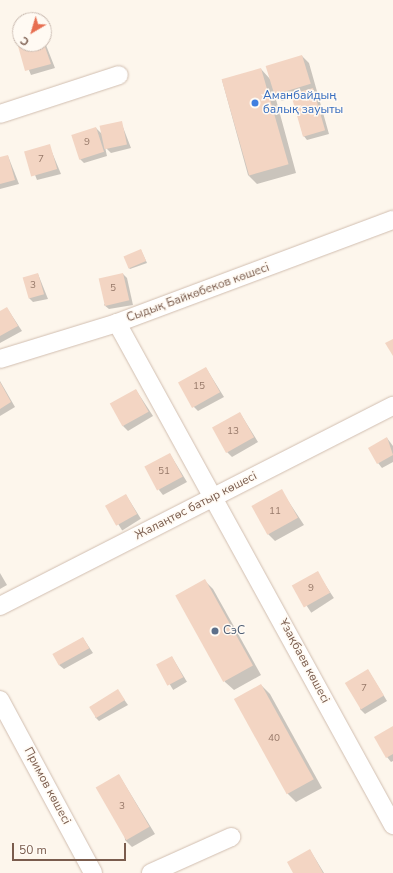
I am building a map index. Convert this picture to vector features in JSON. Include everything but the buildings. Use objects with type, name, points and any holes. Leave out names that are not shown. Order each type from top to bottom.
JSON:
[{"type":"street","points":[[0,114],[119,75]]},
{"type":"street","name":"Сыдық Байкөбеков көшесі","points":[[0,359],[117,323],[393,220]]},
{"type":"street","name":"Ұзақбаев көшесі","points":[[117,323],[216,497],[393,825]]},
{"type":"street","name":"Жалаңтөс батыр көшесі","points":[[0,606],[393,406]]},
{"type":"street","name":"Примов көшесі","points":[[1,705],[93,873]]},
{"type":"street","points":[[151,873],[232,837]]},
{"type":"place","name":"Аманбайдың балық зауыты","points":[[255,103]]},
{"type":"place","name":"СэС","points":[[215,631]]}]
